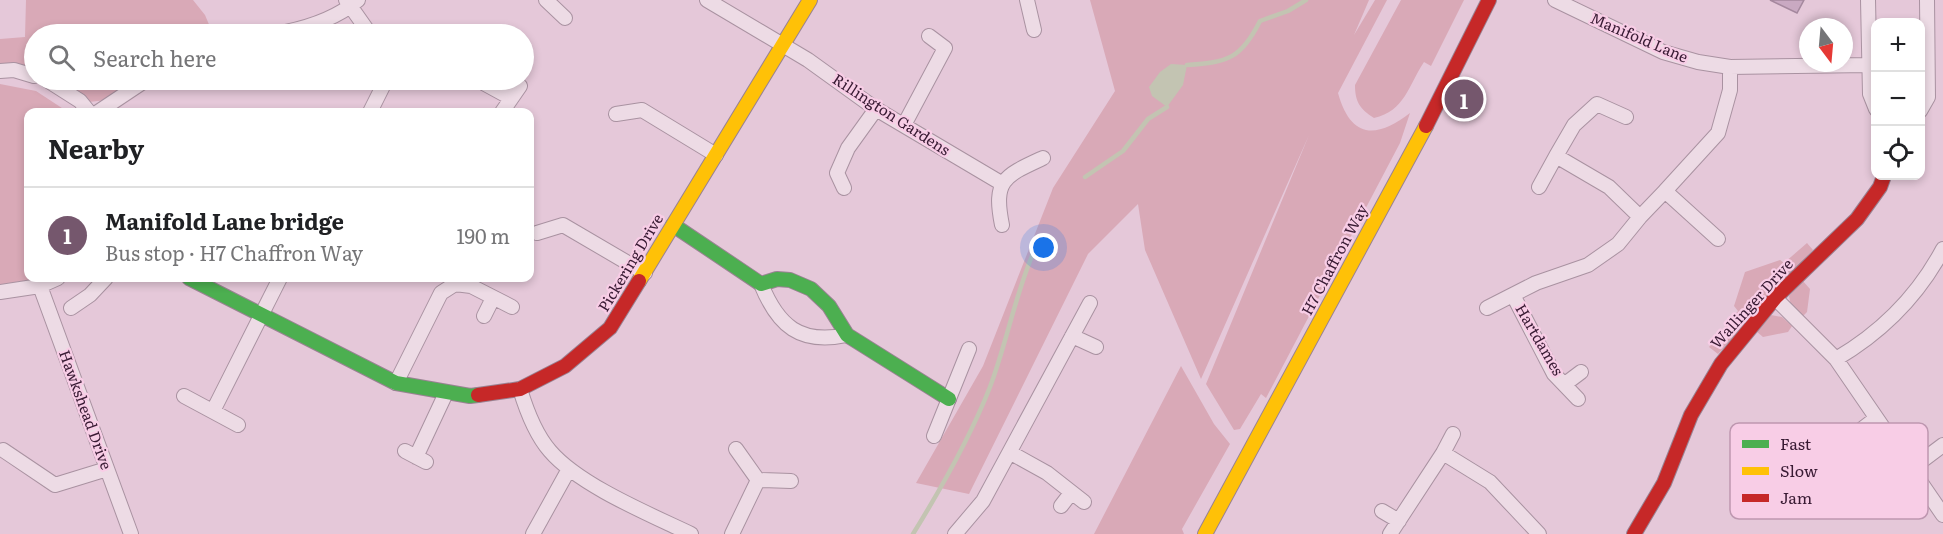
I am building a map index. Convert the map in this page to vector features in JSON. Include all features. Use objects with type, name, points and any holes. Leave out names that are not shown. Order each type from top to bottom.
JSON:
[{"type":"street","points":[[546,0],[563,9]]},
{"type":"street","name":"Rillington Gardens","points":[[707,0],[808,60],[876,109],[1001,183]]},
{"type":"street","name":"Pickering Drive","points":[[197,282],[396,383],[470,396],[520,389],[565,366],[610,328],[810,0]]},
{"type":"street","points":[[1027,0],[1037,23]]},
{"type":"street","name":"Manifold Lane","points":[[1556,0],[1663,52],[1698,62],[1730,67],[1869,65]]},
{"type":"street","points":[[1868,0],[1871,97]]},
{"type":"street","points":[[1925,102],[1928,97],[1927,0]]},
{"type":"street","points":[[313,24],[352,2],[364,24]]},
{"type":"street","name":"H7 Chaffron Way","points":[[1205,534],[1448,85],[1486,6]]},
{"type":"street","points":[[904,125],[945,48],[929,36]]},
{"type":"street","points":[[1928,47],[1943,47]]},
{"type":"street","name":"Hartdames","points":[[1487,308],[1536,283],[1588,265],[1618,244],[1718,133],[1730,90],[1730,67]]},
{"type":"street","points":[[0,71],[14,70],[24,73]]},
{"type":"street","points":[[64,90],[80,100],[86,108]]},
{"type":"street","points":[[104,108],[131,90]]},
{"type":"street","points":[[372,108],[381,90]]},
{"type":"street","points":[[496,90],[511,98]]},
{"type":"street","points":[[505,108],[517,90]]},
{"type":"street","points":[[1539,187],[1574,125],[1597,104],[1626,117]]},
{"type":"street","points":[[844,188],[837,173],[848,148],[876,109]]},
{"type":"street","points":[[616,114],[642,110],[717,155]]},
{"type":"street","points":[[1557,156],[1609,187],[1640,217]]},
{"type":"street","points":[[1002,225],[998,202],[1001,183],[1012,172],[1043,159]]},
{"type":"street","name":"Wallinger Drive","points":[[1634,534],[1664,483],[1691,415],[1721,364],[1775,298],[1857,219],[1883,180]]},
{"type":"street","points":[[1665,191],[1718,239]]},
{"type":"street","points":[[537,233],[563,225],[645,273]]},
{"type":"street","points":[[673,225],[761,284],[778,318],[793,329],[812,338],[829,339],[847,335]]},
{"type":"street","points":[[1836,359],[1880,330],[1901,309],[1943,249]]},
{"type":"street","points":[[761,284],[781,278],[804,286],[825,300],[840,318],[847,335],[949,399]]},
{"type":"street","points":[[0,292],[40,286],[49,282]]},
{"type":"street","points":[[71,308],[90,295],[102,282]]},
{"type":"street","points":[[213,411],[278,282]]},
{"type":"street","points":[[396,383],[441,293],[455,284],[471,286],[512,307]]},
{"type":"street","name":"Hawkshead Drive","points":[[40,286],[131,534]]},
{"type":"street","name":"Hartdames","points":[[1513,295],[1554,374],[1578,399]]},
{"type":"street","points":[[484,316],[493,298]]},
{"type":"street","points":[[1775,298],[1836,359],[1878,423]]},
{"type":"street","points":[[955,534],[983,501],[1011,453],[1090,303]]},
{"type":"street","points":[[1072,336],[1096,347]]},
{"type":"street","points":[[934,436],[969,349]]},
{"type":"street","name":"Hartdames","points":[[1565,384],[1581,372]]},
{"type":"street","points":[[520,389],[526,408],[548,450],[570,469],[688,533]]},
{"type":"street","points":[[416,457],[446,393]]},
{"type":"street","points":[[184,396],[238,425]]},
{"type":"street","points":[[1870,423],[1875,419]]},
{"type":"street","points":[[1390,534],[1453,434]]},
{"type":"street","points":[[1928,456],[1943,445]]},
{"type":"street","points":[[736,449],[758,480]]},
{"type":"street","points":[[3,450],[55,485],[107,469]]},
{"type":"street","points":[[1011,453],[1047,473],[1084,502]]},
{"type":"street","points":[[1443,453],[1490,482],[1539,534]]},
{"type":"street","points":[[533,534],[570,469]]},
{"type":"street","points":[[758,480],[791,481]]},
{"type":"street","points":[[732,534],[758,480]]},
{"type":"street","points":[[1061,506],[1071,493]]},
{"type":"street","points":[[1928,493],[1943,515]]},
{"type":"street","points":[[1382,511],[1399,521]]},
{"type":"shaded area","points":[[26,0],[193,0],[209,24],[25,24]]},
{"type":"shaded area","points":[[1090,0],[1369,0],[1354,35],[1375,0],[1387,0],[1338,93],[1350,119],[1366,130],[1386,127],[1410,113],[1400,143],[1266,398],[1261,394],[1240,429],[1234,430],[1206,384],[1309,135],[1201,379],[1145,250],[1138,204],[1088,254],[969,494],[916,483],[983,366],[1053,188],[1115,91]]},
{"type":"shaded area","points":[[1401,0],[1464,0],[1431,66],[1424,62],[1399,104],[1393,110],[1374,118],[1359,104],[1355,85]]},
{"type":"shaded area","points":[[24,37],[24,69],[0,66],[0,39]]},
{"type":"shaded area","points":[[1171,64],[1187,65],[1183,85],[1167,107],[1152,96],[1149,87],[1160,72]]},
{"type":"shaded area","points":[[0,84],[36,91],[62,108],[24,108],[24,282],[0,285]]},
{"type":"shaded area","points":[[70,90],[120,90],[107,100],[89,102]]},
{"type":"shaded area","points":[[1807,243],[1813,250],[1718,354],[1709,347],[1738,311],[1734,306],[1745,272],[1780,260],[1784,263]]},
{"type":"shaded area","points":[[1802,280],[1810,289],[1807,312],[1802,317],[1791,306],[1789,296]]},
{"type":"shaded area","points":[[1771,315],[1782,317],[1792,326],[1788,332],[1763,337],[1756,331]]},
{"type":"shaded area","points":[[1181,366],[1214,424],[1230,444],[1182,529],[1184,534],[1094,534]]},
{"type":"building","points":[[1770,0],[1804,0],[1797,13]]},
{"type":"waterway","points":[[1187,65],[1213,62],[1232,56],[1246,43],[1260,21],[1288,11],[1306,0]]},
{"type":"waterway","points":[[1085,177],[1123,151],[1148,119],[1167,107]]},
{"type":"waterway","points":[[913,534],[974,425],[996,370],[1034,251]]},
{"type":"traffic: fast","points":[[673,225],[761,284],[777,279],[790,280],[811,289],[829,306],[847,335],[949,399]]},
{"type":"traffic: fast","points":[[197,282],[396,383],[470,396],[478,395]]},
{"type":"traffic: slow","points":[[639,281],[810,0]]},
{"type":"traffic: slow","points":[[1205,534],[1426,126]]},
{"type":"traffic: jam","points":[[1426,126],[1489,0]]},
{"type":"traffic: jam","points":[[1634,534],[1664,483],[1691,415],[1721,364],[1775,298],[1857,219],[1883,180]]},
{"type":"traffic: jam","points":[[478,395],[520,389],[565,366],[610,328],[639,281]]},
{"type":"place","name":"Manifold Lane bridge","points":[[1464,99]]}]
